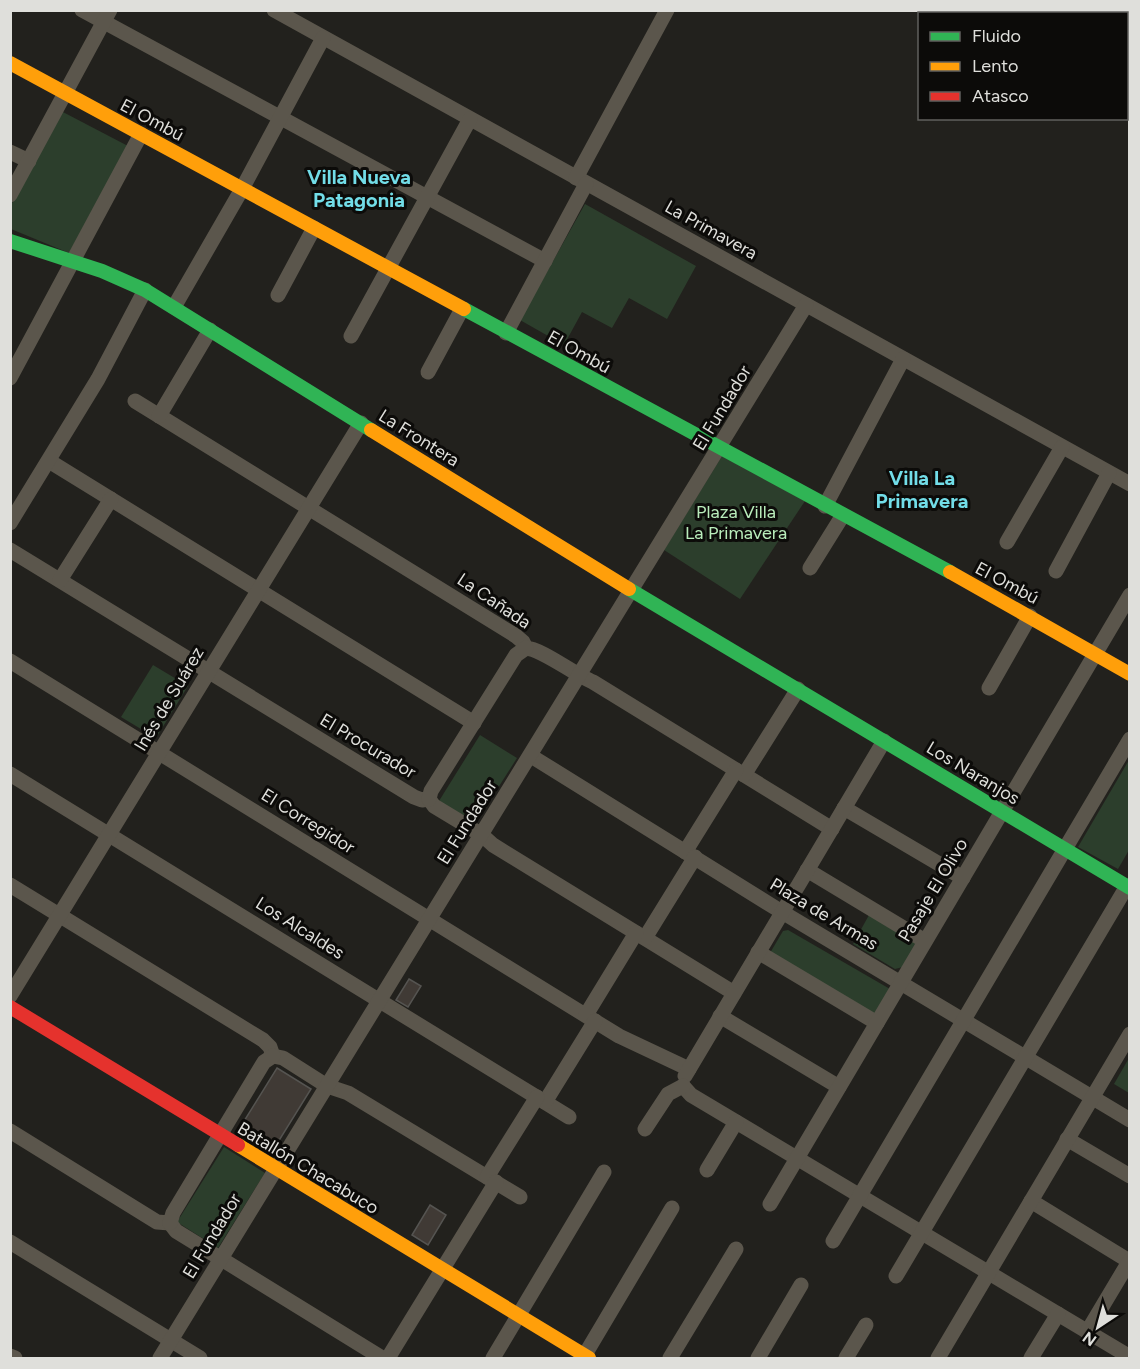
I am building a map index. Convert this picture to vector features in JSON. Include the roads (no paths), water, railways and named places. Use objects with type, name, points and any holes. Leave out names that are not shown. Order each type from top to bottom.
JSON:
[{"type":"street","points":[[82,10],[107,16],[280,118],[545,261]]},
{"type":"street","name":"La Primavera","points":[[274,10],[1130,484]]},
{"type":"street","points":[[506,333],[545,261],[581,181],[667,10]]},
{"type":"street","points":[[10,195],[107,16]]},
{"type":"street","points":[[174,307],[242,189],[323,38]]},
{"type":"street","name":"El Ombú","points":[[10,63],[1030,616],[1130,674]]},
{"type":"street","points":[[351,336],[470,119]]},
{"type":"street","points":[[10,378],[141,134]]},
{"type":"street","points":[[10,152],[29,161]]},
{"type":"street","points":[[278,295],[314,228]]},
{"type":"street","name":"La Frontera","points":[[10,241],[123,279],[174,307],[633,591],[798,689]]},
{"type":"street","points":[[10,523],[98,379],[144,290]]},
{"type":"street","name":"El Fundador","points":[[160,1359],[633,591],[806,305]]},
{"type":"street","points":[[428,372],[462,309]]},
{"type":"street","points":[[159,416],[210,330]]},
{"type":"street","points":[[825,506],[903,359]]},
{"type":"street","name":"La Cañada","points":[[135,401],[520,638],[526,648],[535,650],[579,677],[593,682],[832,829]]},
{"type":"street","name":"Inés de Suárez","points":[[10,996],[361,423]]},
{"type":"street","points":[[1007,542],[1062,447]]},
{"type":"street","points":[[49,461],[474,723]]},
{"type":"street","points":[[1056,571],[1109,473]]},
{"type":"street","points":[[60,580],[111,499]]},
{"type":"street","points":[[810,568],[843,515]]},
{"type":"street","name":"El Procurador","points":[[10,550],[418,799],[429,799],[434,806],[482,835],[493,845],[734,993]]},
{"type":"street","name":"Pasaje El Olivo","points":[[770,1204],[1130,595]]},
{"type":"street","points":[[989,688],[1030,616]]},
{"type":"street","points":[[429,799],[516,655],[526,648]]},
{"type":"street","name":"El Corregidor","points":[[10,661],[633,1044],[688,1069]]},
{"type":"street","points":[[520,1197],[492,1180],[348,1093],[327,1086],[283,1058],[273,1056],[264,1062],[171,1216],[171,1223],[176,1231],[381,1358],[442,1270],[492,1180],[740,773],[798,689]]},
{"type":"street","name":"Los Naranjos","points":[[798,689],[1128,887]]},
{"type":"street","points":[[833,1241],[1130,739]]},
{"type":"street","points":[[884,741],[688,1069],[683,1078],[683,1086],[687,1093],[1058,1314],[1123,1356]]},
{"type":"street","name":"Plaza de Armas","points":[[531,756],[782,912],[1130,1120]]},
{"type":"street","name":"Los Alcaldes","points":[[10,774],[569,1117]]},
{"type":"street","points":[[844,808],[963,878]]},
{"type":"street","points":[[807,870],[925,941]]},
{"type":"street","points":[[10,885],[263,1040],[270,1047],[273,1056]]},
{"type":"street","points":[[896,1276],[1128,887]]},
{"type":"street","points":[[758,952],[877,1023]]},
{"type":"street","name":"Batallón Chacabuco","points":[[10,1007],[585,1358]]},
{"type":"street","points":[[720,1016],[839,1087]]},
{"type":"street","points":[[938,1359],[1130,1034]]},
{"type":"street","points":[[645,1129],[668,1094],[683,1086]]},
{"type":"street","points":[[707,1170],[736,1122]]},
{"type":"street","points":[[10,1131],[157,1222],[171,1223]]},
{"type":"street","points":[[1067,1139],[1130,1176]]},
{"type":"street","points":[[493,1359],[604,1172]]},
{"type":"street","points":[[1031,1201],[1129,1260],[1087,1332]]},
{"type":"street","points":[[585,1358],[672,1208]]},
{"type":"street","points":[[10,1242],[200,1359]]},
{"type":"street","points":[[670,1359],[736,1249]]},
{"type":"street","points":[[758,1359],[801,1285]]},
{"type":"street","points":[[1030,1359],[1058,1314]]},
{"type":"street","points":[[846,1359],[866,1325]]},
{"type":"street","points":[[10,1356],[15,1359]]},
{"type":"district","name":"Villa Nueva Patagonia","points":[[359,188]]},
{"type":"district","name":"Villa La Primavera","points":[[922,490]]},
{"type":"park label","name":"Plaza Villa La Primavera","points":[[736,522]]}]
